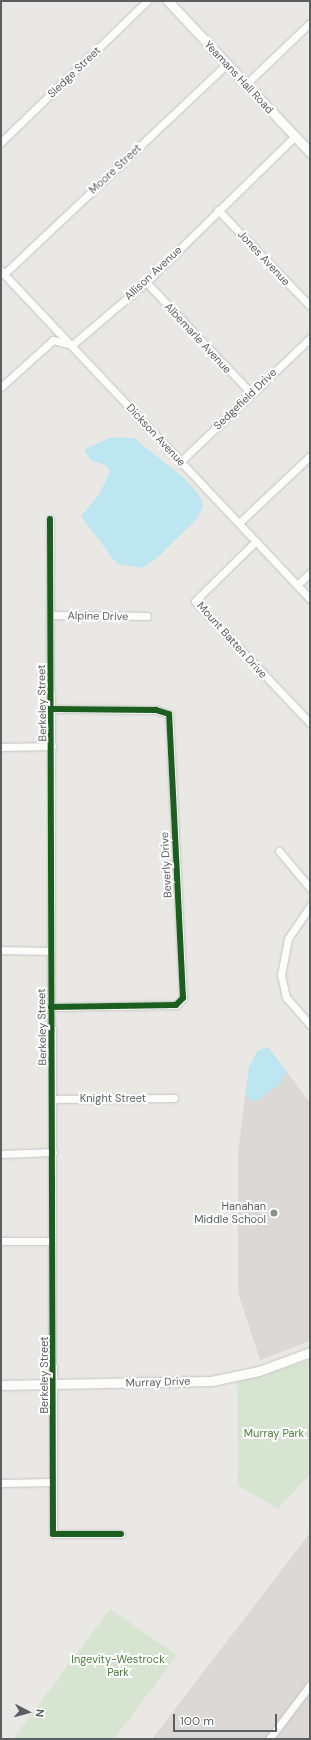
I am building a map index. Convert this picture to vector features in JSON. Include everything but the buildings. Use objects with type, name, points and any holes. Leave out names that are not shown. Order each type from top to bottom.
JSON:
[{"type":"street","name":"Sledge Street","points":[[1,142],[147,1]]},
{"type":"street","name":"Yeamans Hall Road","points":[[168,1],[227,64],[247,82],[310,152]]},
{"type":"street","points":[[247,82],[310,23]]},
{"type":"street","name":"Moore Street","points":[[2,273],[227,64]]},
{"type":"street","name":"Allison Avenue","points":[[72,345],[146,282],[295,136]]},
{"type":"street","name":"Jones Avenue","points":[[218,210],[310,306]]},
{"type":"street","name":"Dickson Avenue","points":[[2,273],[72,345],[180,462],[240,522],[255,542],[310,599]]},
{"type":"street","name":"Albemarle Avenue","points":[[146,282],[251,393]]},
{"type":"street","name":"Sedgefield Drive","points":[[180,462],[310,338]]},
{"type":"street","points":[[1,387],[53,340],[72,345]]},
{"type":"street","points":[[240,522],[310,456]]},
{"type":"street","name":"Berkeley Street","points":[[50,519],[52,709],[52,1240],[56,1385],[52,1482],[53,1534],[121,1534]]},
{"type":"street","name":"Mount Batten Drive","points":[[255,542],[196,600],[310,722]]},
{"type":"street","points":[[297,585],[310,573]]},
{"type":"street","name":"Alpine Drive","points":[[50,615],[146,616]]},
{"type":"street","name":"Beverly Drive","points":[[51,1007],[176,1005],[183,998],[169,714],[156,710],[52,709]]},
{"type":"street","points":[[1,747],[52,746]]},
{"type":"street","points":[[280,851],[310,888]]},
{"type":"street","points":[[310,906],[288,939],[281,974],[286,997],[310,1025]]},
{"type":"street","points":[[1,950],[51,951]]},
{"type":"street","name":"Knight Street","points":[[53,1099],[174,1098]]},
{"type":"street","points":[[1,1154],[53,1152]]},
{"type":"street","points":[[1,1241],[52,1240]]},
{"type":"street","name":"Murray Drive","points":[[1,1385],[211,1381],[259,1371],[310,1352]]},
{"type":"street","points":[[1,1483],[52,1482]]},
{"type":"street","points":[[269,1739],[310,1685]]},
{"type":"shaded area","name":"Hanahan Middle School","points":[[268,1047],[310,1103],[310,1341],[260,1360],[238,1292],[238,1152],[249,1067],[258,1051]]},
{"type":"shaded area","points":[[310,1533],[310,1739],[152,1739]]},
{"type":"green space","name":"Murray Park","points":[[310,1360],[310,1474],[278,1509],[238,1485],[237,1381]]},
{"type":"green space","name":"Ingevity-Westrock Park","points":[[110,1609],[177,1655],[114,1739],[13,1739]]},
{"type":"water","points":[[109,438],[134,438],[184,478],[201,497],[203,507],[197,519],[156,559],[142,568],[117,564],[81,516],[99,495],[110,472],[107,466],[91,460],[84,450]]},
{"type":"water","points":[[268,1047],[287,1072],[280,1084],[255,1102],[246,1097],[249,1067],[258,1051]]},
{"type":"cycle path","points":[[50,519],[53,1534],[121,1534]]},
{"type":"cycle path","points":[[51,1007],[176,1005],[183,998],[169,714],[156,710],[52,709]]},
{"type":"place","name":"Hanahan Middle School","points":[[274,1213]]}]
